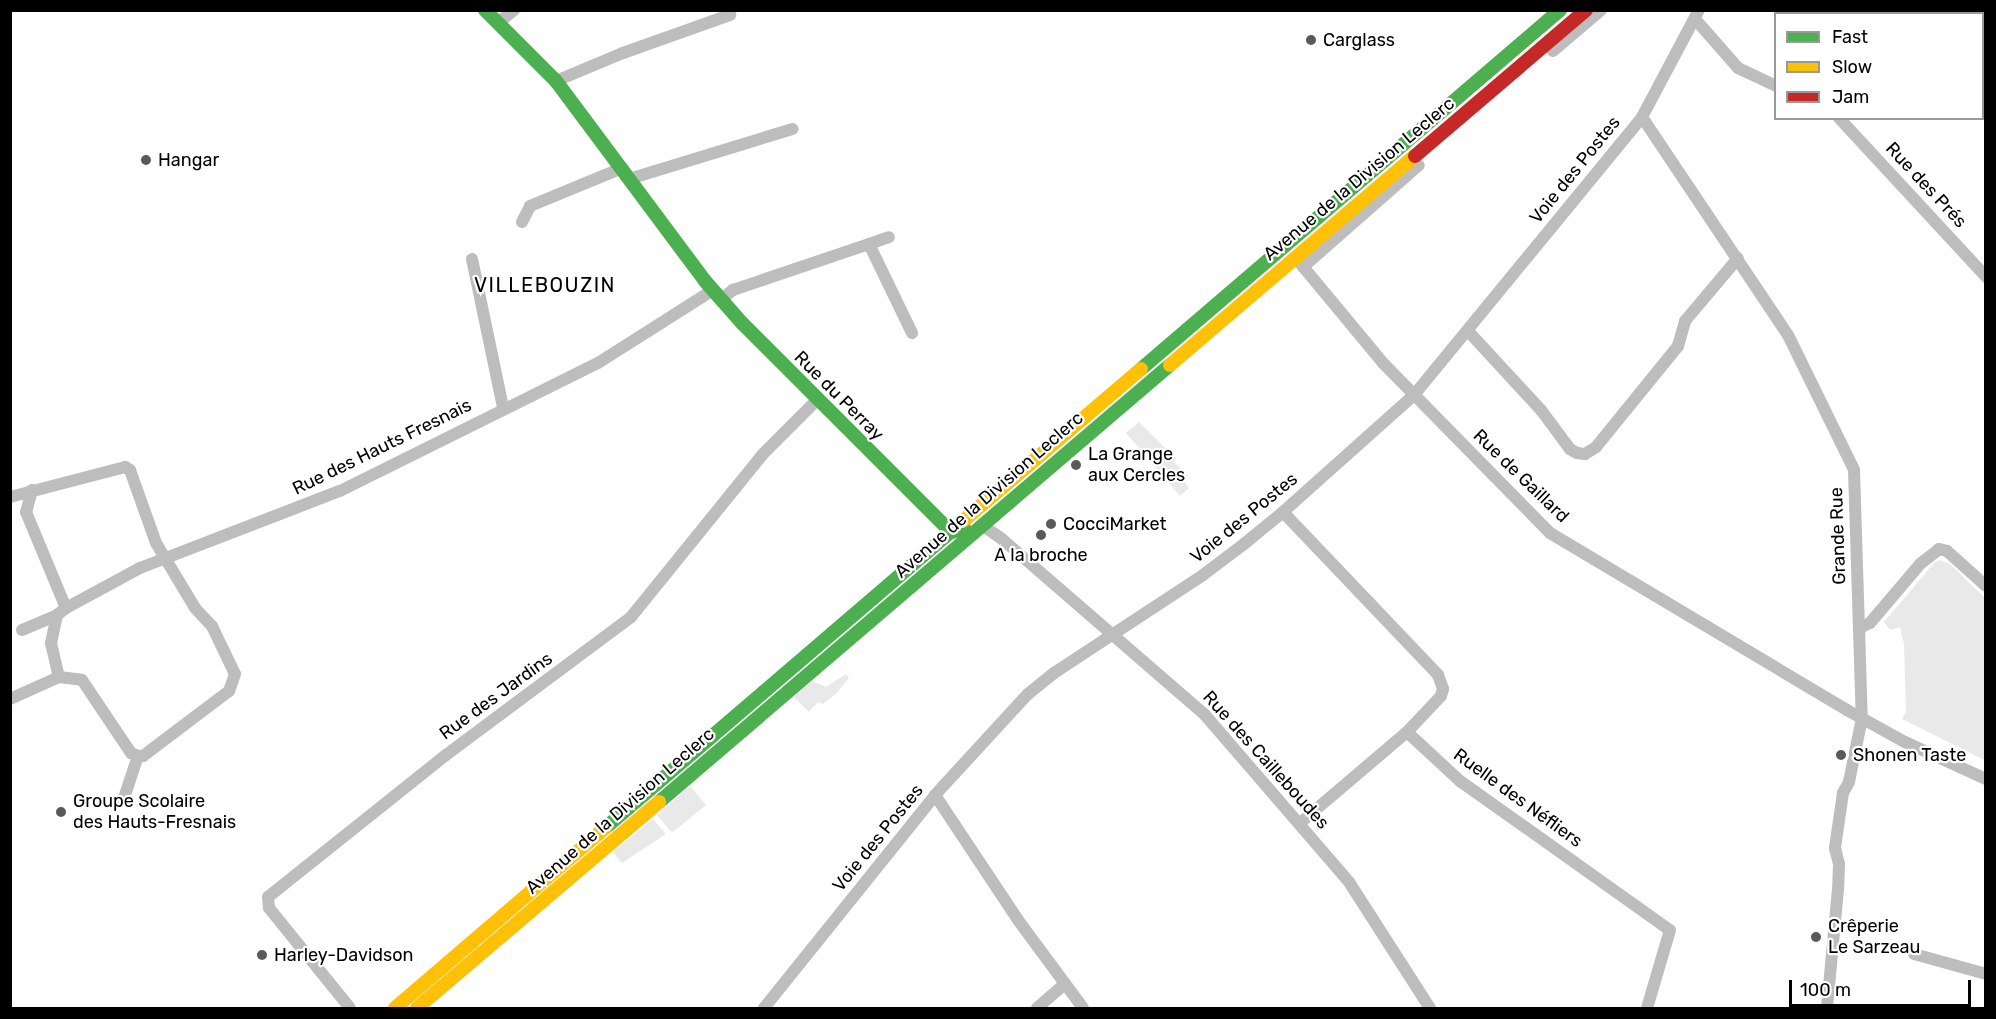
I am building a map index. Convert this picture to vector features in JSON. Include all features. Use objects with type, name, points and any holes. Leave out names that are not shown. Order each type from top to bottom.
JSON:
[{"type":"main road","name":"Rue du Perray","points":[[485,10],[556,81],[713,290],[817,400],[951,532]]},
{"type":"main road","name":"Avenue de la Division Leclerc","points":[[395,1008],[1560,10]]},
{"type":"main road","name":"Avenue de la Division Leclerc","points":[[417,1008],[982,525],[1299,262],[1586,10]]},
{"type":"main road","points":[[951,532],[982,525]]},
{"type":"street","points":[[498,23],[514,10]]},
{"type":"street","points":[[1299,262],[1601,10]]},
{"type":"street","points":[[556,81],[623,53],[729,15]]},
{"type":"street","points":[[1697,15],[1738,68],[1774,85]]},
{"type":"street","name":"Voie des Postes","points":[[764,1008],[935,795],[1028,694],[1054,673],[1203,576],[1283,512],[1414,395],[1642,117],[1697,15]]},
{"type":"street","points":[[1492,102],[1510,76]]},
{"type":"street","name":"Grande Rue","points":[[1642,117],[1679,176],[1738,258],[1788,335],[1854,470],[1862,718],[1849,782],[1843,793],[1835,848],[1839,864],[1838,893],[1827,1008]]},
{"type":"street","name":"Rue des Prés","points":[[1841,120],[1986,277]]},
{"type":"street","points":[[522,222],[530,206],[626,174],[793,129]]},
{"type":"street","name":"Rue des Hauts Fresnais","points":[[22,630],[165,557],[340,491],[503,408],[598,363],[713,290],[733,290],[889,237]]},
{"type":"street","points":[[869,244],[912,333]]},
{"type":"street","points":[[1468,331],[1541,410],[1570,449],[1585,454],[1596,447],[1678,346],[1685,321],[1738,258]]},
{"type":"street","points":[[472,259],[503,408]]},
{"type":"street","name":"Rue de Gaillard","points":[[1299,262],[1383,363],[1550,533],[1862,718],[1905,742],[1986,779]]},
{"type":"street","name":"Rue des Jardins","points":[[350,1008],[269,908],[268,897],[455,748],[631,617],[762,455],[817,400]]},
{"type":"street","points":[[10,497],[125,467],[130,470],[156,543],[195,608],[212,626],[235,675],[230,691],[143,756],[131,753],[82,680],[59,677],[10,699]]},
{"type":"street","points":[[32,490],[26,512],[62,611],[51,643],[59,677]]},
{"type":"street","points":[[1283,512],[1438,675],[1443,689],[1441,696],[1407,732],[1300,823]]},
{"type":"street","name":"Rue des Cailleboudes","points":[[982,525],[1002,539],[1205,715],[1349,882],[1430,1008]]},
{"type":"street","points":[[1860,628],[1870,623],[1920,564],[1939,549],[1947,551],[1986,586]]},
{"type":"street","name":"Ruelle des Néfliers","points":[[1407,732],[1460,781],[1670,930],[1647,1008]]},
{"type":"street","points":[[123,801],[138,756]]},
{"type":"street","points":[[935,795],[1083,1008]]},
{"type":"street","points":[[1914,954],[1986,974]]},
{"type":"street","points":[[1037,1008],[1065,984]]},
{"type":"shaded area","points":[[1139,422],[1176,459],[1174,462],[1188,476],[1183,480],[1189,488],[1180,496],[1126,433]]},
{"type":"shaded area","points":[[1940,560],[1950,564],[1985,598],[1985,767],[1984,760],[1902,719],[1906,712],[1904,644],[1900,627],[1890,630],[1884,622],[1934,563]]},
{"type":"shaded area","points":[[846,674],[849,678],[837,693],[823,704],[818,702],[809,712],[794,697],[812,681],[826,687]]},
{"type":"shaded area","points":[[690,786],[706,805],[673,832],[670,831],[657,815]]},
{"type":"shaded area","points":[[653,819],[666,834],[622,863],[613,852]]},
{"type":"traffic: fast","points":[[485,10],[556,81],[705,281],[742,323],[951,532],[965,529]]},
{"type":"traffic: fast","points":[[1141,369],[1560,10]]},
{"type":"traffic: fast","points":[[659,802],[1170,365]]},
{"type":"traffic: fast","points":[[605,828],[963,521]]},
{"type":"traffic: slow","points":[[1170,365],[1415,156]]},
{"type":"traffic: slow","points":[[963,521],[1141,369]]},
{"type":"traffic: slow","points":[[417,1008],[659,802]]},
{"type":"traffic: slow","points":[[395,1008],[605,828]]},
{"type":"traffic: jam","points":[[1415,156],[1586,10]]},
{"type":"place","name":"Carglass","points":[[1311,40]]},
{"type":"place","name":"Hangar","points":[[146,160]]},
{"type":"place","name":"La Grange aux Cercles","points":[[1076,465]]},
{"type":"place","name":"CocciMarket","points":[[1051,524]]},
{"type":"place","name":"A la broche","points":[[1041,535]]},
{"type":"place","name":"Shonen Taste","points":[[1841,755]]},
{"type":"place","name":"Groupe Scolaire des Hauts-Fresnais","points":[[61,812]]},
{"type":"place","name":"Crêperie Le Sarzeau","points":[[1816,937]]},
{"type":"place","name":"Harley-Davidson","points":[[262,955]]},
{"type":"district","name":"VILLEBOUZIN","points":[[545,285]]}]
